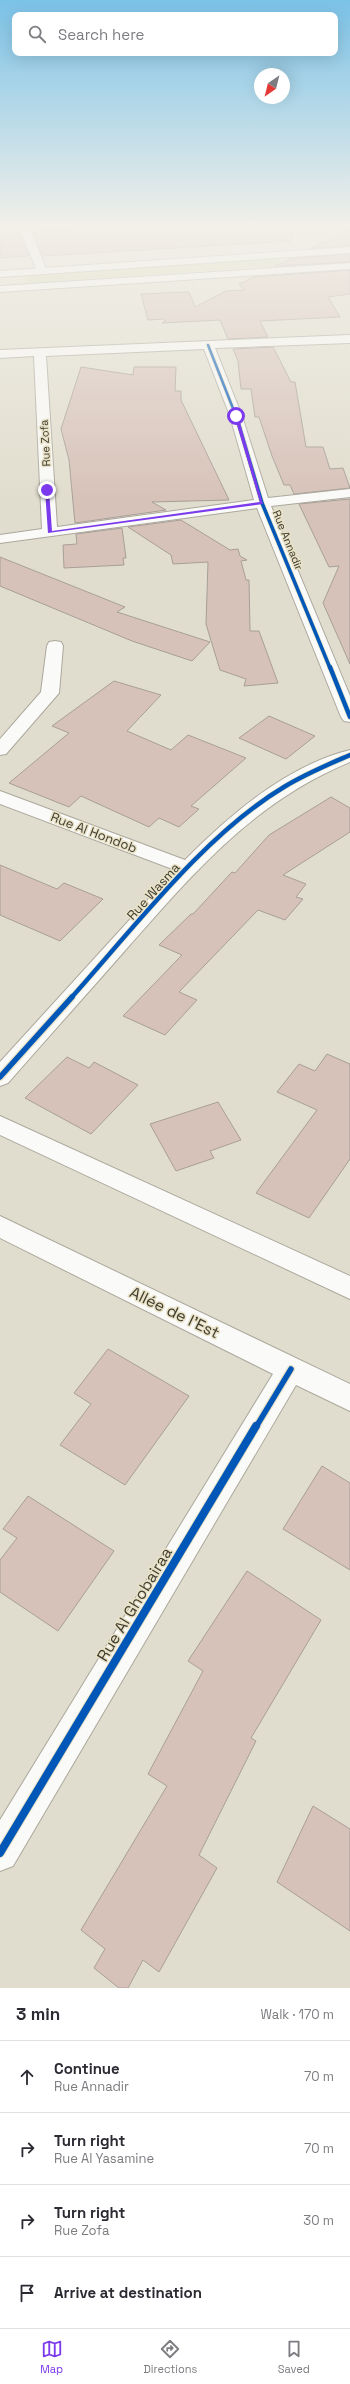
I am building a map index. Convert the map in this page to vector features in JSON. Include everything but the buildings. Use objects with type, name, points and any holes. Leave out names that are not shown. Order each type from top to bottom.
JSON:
[{"type":"street","points":[[0,354],[350,339]]},
{"type":"street","name":"Rue Annadir","points":[[208,345],[236,416],[262,503],[350,717]]},
{"type":"street","name":"Rue Zofa","points":[[40,353],[50,533]]},
{"type":"street","points":[[0,539],[262,503],[350,493]]},
{"type":"street","points":[[0,750],[50,693],[55,646]]},
{"type":"street","name":"Rue Wasma","points":[[0,1077],[188,868],[238,820],[282,786],[320,766],[350,755]]},
{"type":"street","name":"Rue Al Hondob","points":[[0,797],[188,868]]},
{"type":"street","points":[[0,1124],[347,1280]]},
{"type":"street","name":"Allée de l'Est","points":[[0,1226],[350,1398]]},
{"type":"street","name":"Rue Al Ghobairaa","points":[[0,1853],[291,1369]]},
{"type":"cycle path","points":[[208,345],[236,416],[262,503],[350,717]]},
{"type":"cycle path","points":[[0,1077],[177,880],[227,830],[283,787],[315,770],[350,755]]},
{"type":"cycle path","points":[[0,1853],[291,1369]]},
{"type":"route","points":[[47,490],[50,533],[262,503],[236,416]]}]
